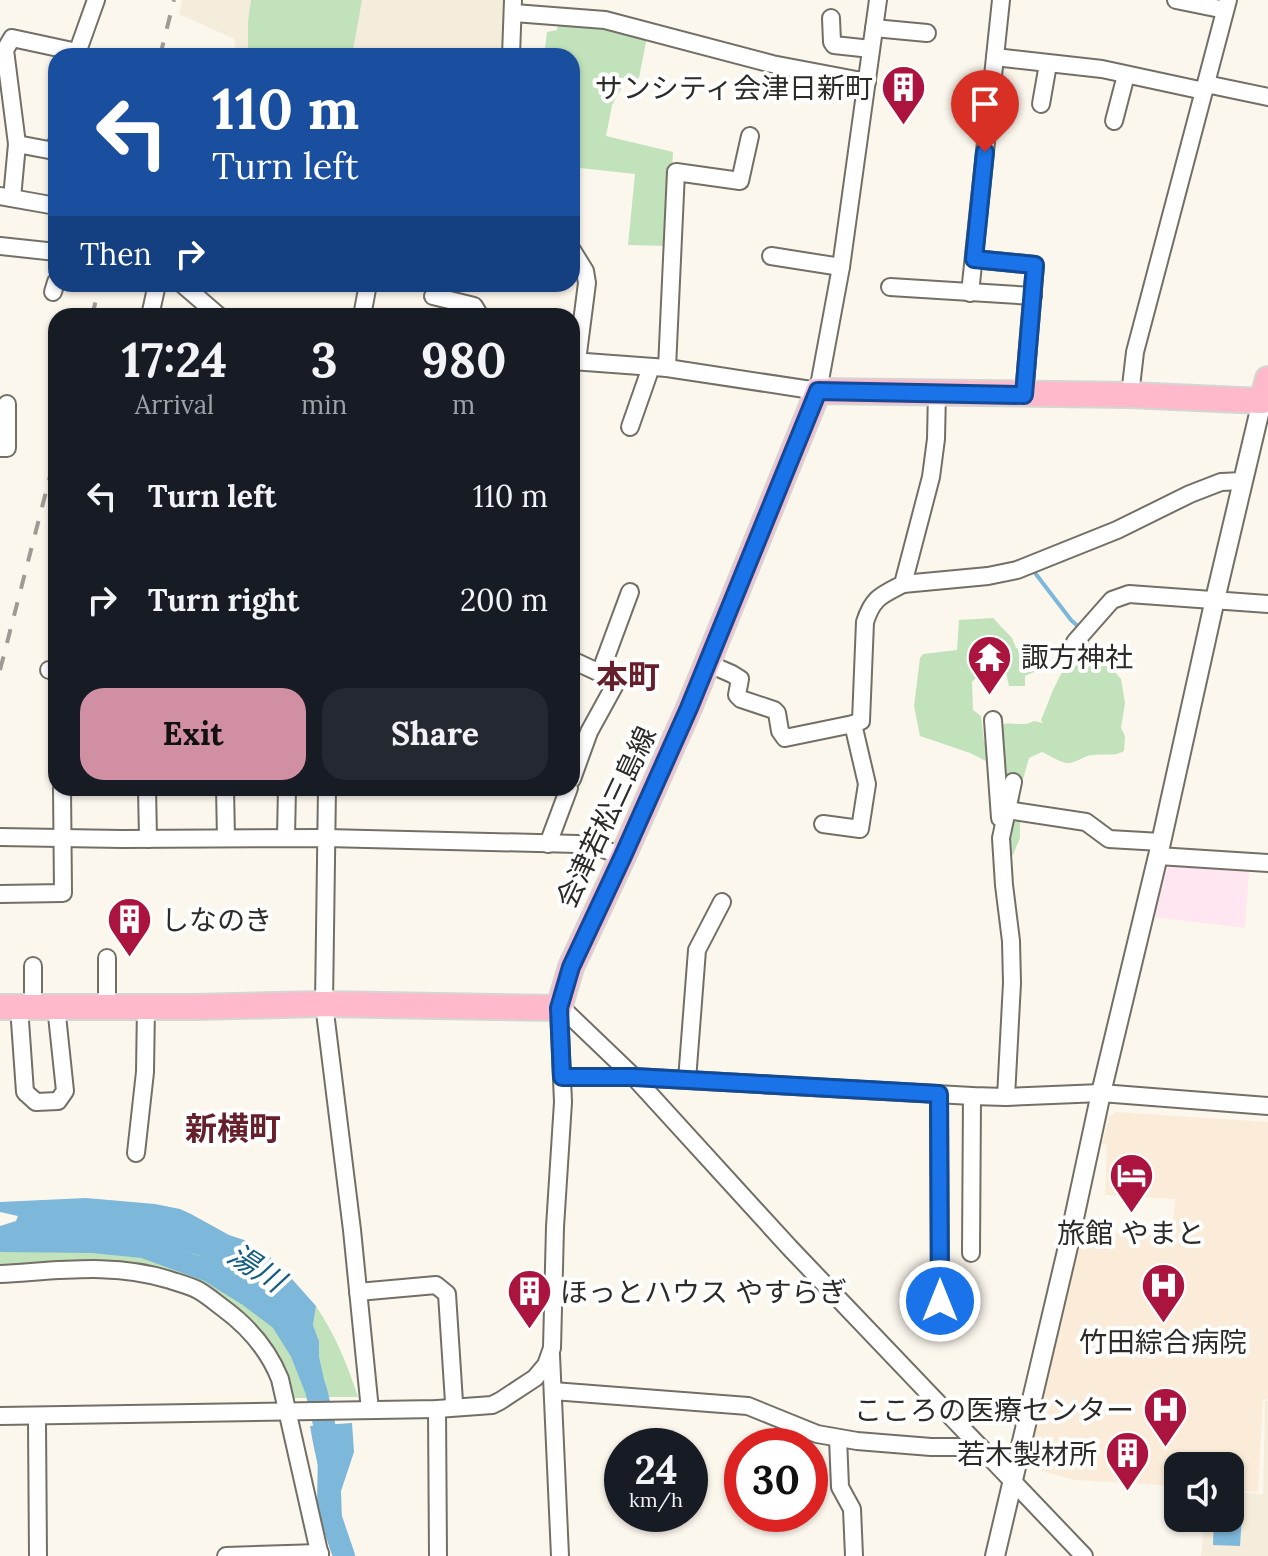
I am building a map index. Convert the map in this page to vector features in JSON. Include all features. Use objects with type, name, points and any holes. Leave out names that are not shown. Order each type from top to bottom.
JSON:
[{"type":"main road","points":[[818,391],[1130,395],[1265,390]]},
{"type":"main road","name":"会津若松三島線","points":[[559,1008],[571,967],[707,663],[818,391]]},
{"type":"main road","points":[[27,1007],[324,1004],[559,1008]]},
{"type":"street","points":[[79,48],[96,0]]},
{"type":"street","points":[[580,361],[659,367],[818,391],[841,267],[878,0]]},
{"type":"street","points":[[970,293],[1001,0]]},
{"type":"street","points":[[1130,395],[1135,352],[1226,5],[1176,0]]},
{"type":"street","points":[[511,48],[514,6],[605,20],[772,64],[867,82]]},
{"type":"street","points":[[831,18],[834,45],[871,49]]},
{"type":"street","points":[[874,28],[927,33]]},
{"type":"street","points":[[48,205],[6,197],[17,144],[5,50],[12,38],[53,48]]},
{"type":"street","points":[[995,57],[1102,69],[1268,97]]},
{"type":"street","points":[[1041,104],[1048,64]]},
{"type":"street","points":[[1114,121],[1126,75]]},
{"type":"street","points":[[630,427],[659,367],[676,172],[740,181],[750,136]]},
{"type":"street","points":[[17,144],[48,150]]},
{"type":"street","points":[[0,246],[48,251]]},
{"type":"street","points":[[771,256],[841,267]]},
{"type":"street","points":[[974,259],[1035,265],[1024,395]]},
{"type":"street","points":[[580,263],[587,283],[580,325]]},
{"type":"street","points":[[890,287],[1033,296]]},
{"type":"street","points":[[191,292],[210,308]]},
{"type":"street","points":[[433,296],[475,308]]},
{"type":"street","points":[[995,1556],[1265,390]]},
{"type":"street","points":[[903,584],[931,477],[937,392]]},
{"type":"street","points":[[0,448],[7,448],[7,404]]},
{"type":"street","points":[[707,663],[740,679],[737,695],[741,699],[774,710],[785,738],[853,724],[861,721],[865,622],[870,607],[878,597],[903,584],[988,576],[1017,570],[1117,530],[1190,494],[1221,482],[1243,481]]},
{"type":"street","points":[[600,673],[630,592]]},
{"type":"street","points":[[1075,642],[1119,596],[1140,593],[1268,604]]},
{"type":"street","points":[[580,664],[617,681],[589,732],[580,757]]},
{"type":"street","points":[[993,720],[1004,885],[1011,941],[1006,1097]]},
{"type":"street","points":[[823,824],[860,829],[867,784],[853,724]]},
{"type":"street","points":[[1001,838],[1013,782]]},
{"type":"street","points":[[0,894],[63,893],[62,796]]},
{"type":"street","points":[[147,796],[148,839]]},
{"type":"street","points":[[225,796],[226,838]]},
{"type":"street","points":[[286,837],[287,796]]},
{"type":"street","points":[[327,796],[324,1004],[358,1292],[367,1410]]},
{"type":"street","points":[[548,844],[566,796]]},
{"type":"street","points":[[1007,810],[1086,822],[1109,839],[1159,849],[1268,863]]},
{"type":"street","points":[[0,837],[286,837],[587,845],[623,856]]},
{"type":"street","points":[[687,1080],[697,950],[722,902]]},
{"type":"street","points":[[107,958],[107,1006]]},
{"type":"street","points":[[27,1007],[65,1091],[58,1101],[36,1102],[25,1092],[27,1007],[33,966]]},
{"type":"street","points":[[136,1153],[145,1072],[146,1006]]},
{"type":"street","points":[[560,1556],[551,1355],[563,1102],[559,1008],[634,1077],[790,1248],[1084,1556]]},
{"type":"street","points":[[562,1077],[634,1077],[972,1096],[1101,1093],[1268,1106]]},
{"type":"street","points":[[939,1094],[940,1301]]},
{"type":"street","points":[[971,1253],[972,1096]]},
{"type":"street","points":[[0,1274],[109,1268],[146,1273],[197,1289],[255,1335],[273,1363],[293,1412],[320,1555],[226,1556]]},
{"type":"street","points":[[358,1292],[436,1285],[447,1294],[454,1402]]},
{"type":"street","points":[[0,1416],[437,1409],[492,1405],[529,1383],[551,1355]]},
{"type":"street","points":[[529,1383],[553,1395],[748,1406],[817,1434],[880,1444],[980,1447]]},
{"type":"street","points":[[437,1409],[438,1556]]},
{"type":"street","points":[[37,1422],[38,1556]]},
{"type":"street","points":[[838,1438],[840,1487],[852,1509],[854,1556]]},
{"type":"shaded area","points":[[182,0],[505,0],[502,48],[236,48],[234,39],[179,14]]},
{"type":"shaded area","points":[[1169,866],[1249,870],[1245,928],[1152,917],[1163,869]]},
{"type":"shaded area","name":"竹田綜合病院","points":[[1116,1112],[1268,1122],[1268,1399],[1263,1400],[1258,1492],[1244,1491],[1244,1452],[1164,1452],[1164,1485],[1076,1480],[1027,1467],[1042,1384],[1081,1232],[1172,1235],[1175,1199],[1105,1195],[1107,1145],[1102,1144],[1109,1117]]},
{"type":"shaded area","points":[[1265,1401],[1268,1401],[1268,1556],[1201,1556],[1204,1532],[1244,1532],[1244,1493],[1263,1494]]},
{"type":"green space","points":[[251,0],[362,0],[353,48],[248,48]]},
{"type":"green space","points":[[558,23],[647,37],[639,78],[624,83],[612,105],[606,136],[673,152],[668,246],[628,245],[635,174],[580,168],[580,48],[545,48],[547,32],[557,30]]},
{"type":"green space","points":[[993,618],[1012,638],[1016,648],[1034,651],[1035,661],[1045,662],[1047,666],[1040,673],[1025,676],[1025,686],[1009,686],[1005,668],[995,666],[979,670],[972,682],[973,710],[981,716],[988,749],[996,821],[992,820],[988,762],[920,736],[914,706],[923,654],[957,650],[959,620]]},
{"type":"green space","points":[[1082,641],[1087,641],[1121,679],[1125,703],[1121,728],[1125,736],[1124,751],[1096,754],[1069,763],[1042,752],[1029,758],[1020,790],[1020,838],[1013,855],[1007,852],[1000,734],[1004,724],[1043,723],[1041,720],[1053,690],[1074,648],[1080,651]]},
{"type":"green space","points":[[97,1232],[144,1240],[198,1255],[251,1290],[280,1313],[295,1334],[313,1398],[293,1398],[283,1366],[257,1328],[231,1305],[186,1279],[0,1268],[0,1248]]},
{"type":"green space","points":[[316,1306],[340,1350],[358,1397],[328,1397],[319,1341],[313,1325]]},
{"type":"water","points":[[86,1198],[180,1209],[268,1255],[316,1306],[313,1325],[319,1341],[328,1397],[313,1398],[295,1334],[280,1313],[198,1255],[144,1239],[97,1232],[0,1248],[0,1226],[16,1221],[18,1216],[0,1212],[0,1202]]},
{"type":"water","points":[[352,1423],[354,1452],[341,1491],[342,1522],[352,1556],[338,1556],[310,1426]]},
{"type":"water","points":[[1213,1532],[1241,1532],[1240,1546],[1213,1545]]},
{"type":"waterway","points":[[1032,569],[1081,629]]},
{"type":"waterway","name":"湯川","points":[[0,1241],[93,1242],[143,1247],[209,1271],[281,1320],[301,1352],[316,1390],[329,1445],[328,1509],[344,1556]]},
{"type":"railway","points":[[162,48],[174,0]]},
{"type":"railway","points":[[94,308],[98,292]]},
{"type":"railway","points":[[0,670],[48,484]]},
{"type":"place","name":"サンシティ会津日新町","points":[[904,127]]},
{"type":"place","name":"諏方神社","points":[[990,696]]},
{"type":"place","name":"しなのき","points":[[130,959]]},
{"type":"place","name":"旅館 やまと","points":[[1131,1215]]},
{"type":"place","name":"竹田綜合病院","points":[[1163,1324]]},
{"type":"place","name":"ほっとハウス やすらぎ","points":[[529,1331]]},
{"type":"place","name":"こころの医療センター","points":[[1165,1449]]},
{"type":"place","name":"若木製材所","points":[[1128,1493]]},
{"type":"district","name":"本町","points":[[628,677]]},
{"type":"district","name":"新横町","points":[[233,1129]]},
{"type":"route","points":[[940,1301],[939,1094],[634,1077],[562,1077],[559,1008],[571,967],[689,708],[818,391],[1024,395],[1035,265],[974,259],[985,152]]}]
